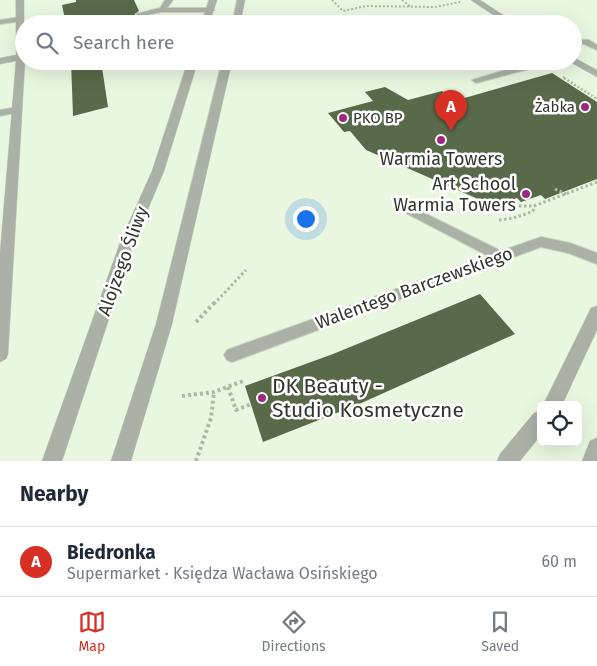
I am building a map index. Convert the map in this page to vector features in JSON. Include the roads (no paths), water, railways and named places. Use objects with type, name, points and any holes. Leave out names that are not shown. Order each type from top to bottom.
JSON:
[{"type":"street","points":[[20,0],[20,15]]},
{"type":"street","points":[[208,15],[213,0]]},
{"type":"street","points":[[238,15],[241,0]]},
{"type":"street","points":[[475,0],[499,15]]},
{"type":"street","points":[[0,61],[15,59]]},
{"type":"street","points":[[582,65],[597,74]]},
{"type":"street","points":[[0,354],[5,212],[17,114],[20,70]]},
{"type":"street","name":"Alojzego Śliwy","points":[[52,461],[128,240],[158,171],[190,70]]},
{"type":"street","points":[[121,461],[164,324],[225,70]]},
{"type":"street","points":[[554,401],[597,313]]},
{"type":"street","points":[[507,461],[537,425]]},
{"type":"street","points":[[592,461],[597,448]]},
{"type":"lane","points":[[162,10],[169,0]]},
{"type":"lane","points":[[140,14],[162,10],[210,10]]},
{"type":"lane","points":[[0,22],[15,20]]},
{"type":"lane","points":[[582,42],[597,48]]},
{"type":"lane","points":[[476,80],[514,70]]},
{"type":"lane","points":[[506,81],[542,70]]},
{"type":"lane","points":[[0,113],[17,114]]},
{"type":"lane","points":[[0,121],[17,114]]},
{"type":"lane","points":[[408,209],[501,256]]},
{"type":"lane","name":"Walentego Barczewskiego","points":[[232,354],[541,242],[570,248],[597,259]]},
{"type":"place","name":"Żabka","points":[[585,107]]},
{"type":"place","name":"PKO BP","points":[[343,118]]},
{"type":"place","name":"Biedronka","points":[[451,131]]},
{"type":"place","name":"Warmia Towers","points":[[441,140]]},
{"type":"place","name":"Art School Warmia Towers","points":[[526,194]]},
{"type":"place","name":"DK Beauty - Studio Kosmetyczne","points":[[262,398]]}]
